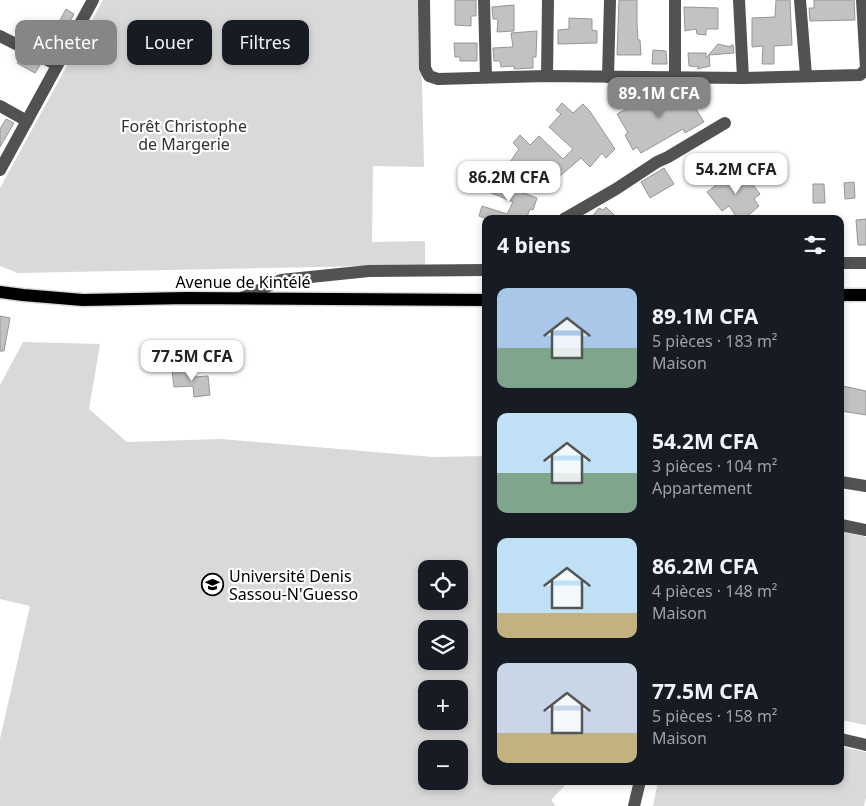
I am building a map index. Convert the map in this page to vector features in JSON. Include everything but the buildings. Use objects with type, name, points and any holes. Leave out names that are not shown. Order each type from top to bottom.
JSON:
[{"type":"main road","name":"Avenue de Kintélé","points":[[0,292],[23,296],[83,300],[242,298],[482,300]]},
{"type":"main road","points":[[844,295],[866,295]]},
{"type":"street","points":[[0,170],[94,0]]},
{"type":"street","points":[[424,0],[425,68],[429,76],[438,79],[547,76],[742,78],[860,75],[865,71],[862,0]]},
{"type":"street","points":[[484,0],[486,77]]},
{"type":"street","points":[[547,76],[548,0]]},
{"type":"street","points":[[608,77],[610,0]]},
{"type":"street","points":[[675,78],[676,0]]},
{"type":"street","points":[[739,0],[742,78]]},
{"type":"street","points":[[800,0],[806,75]]},
{"type":"street","points":[[0,36],[57,66]]},
{"type":"street","points":[[0,106],[27,121]]},
{"type":"street","points":[[571,215],[725,123]]},
{"type":"street","points":[[844,264],[866,263]]},
{"type":"street","points":[[242,298],[281,280],[369,271],[482,269]]},
{"type":"street","points":[[844,482],[866,486]]},
{"type":"street","points":[[844,526],[866,530]]},
{"type":"street","points":[[844,740],[866,745]]},
{"type":"street","points":[[634,806],[639,785]]},
{"type":"green space","name":"Forêt Christophe de Margerie","points":[[103,0],[420,0],[424,167],[373,166],[372,242],[425,241],[425,265],[18,273],[0,266],[0,188],[67,65],[117,65],[117,20],[92,20]]},
{"type":"green space","name":"Université Denis Sassou-N'Guesso","points":[[23,342],[100,344],[89,409],[127,442],[221,439],[433,457],[482,456],[482,785],[565,785],[551,800],[556,806],[0,806],[0,739],[30,606],[0,599],[0,385]]},
{"type":"green space","points":[[844,532],[866,537],[866,725],[844,721]]},
{"type":"green space","points":[[844,748],[866,752],[866,797],[864,806],[653,806],[657,785],[844,785]]},
{"type":"place","name":"Université Denis Sassou-N'Guesso","points":[[213,585]]}]
